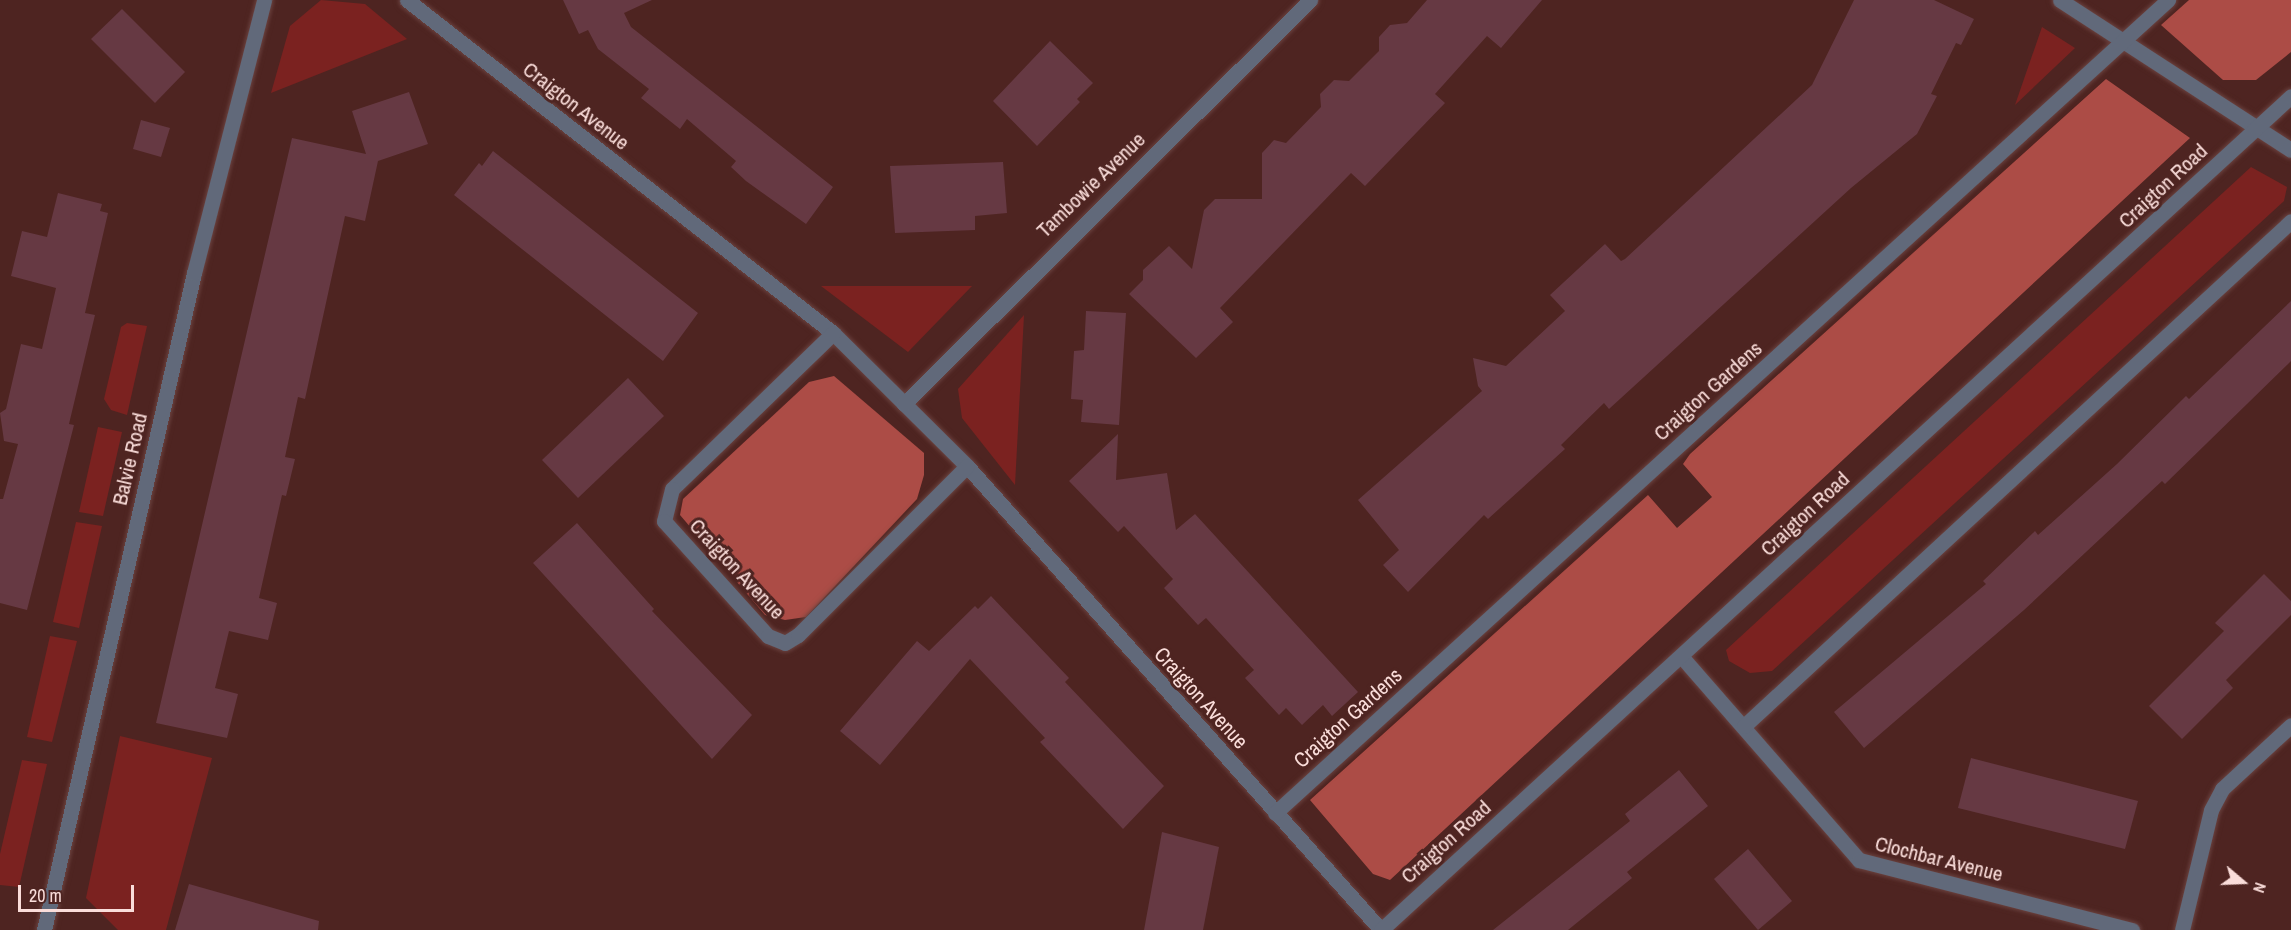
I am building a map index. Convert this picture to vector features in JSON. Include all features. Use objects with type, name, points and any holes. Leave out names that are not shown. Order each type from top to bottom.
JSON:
[{"type":"street","name":"Balvie Road","points":[[44,930],[194,273],[264,0]]},
{"type":"street","name":"Craigton Avenue","points":[[407,0],[833,333],[967,466],[1381,930]]},
{"type":"street","name":"Tambowie Avenue","points":[[904,404],[1311,0]]},
{"type":"street","points":[[2060,0],[2291,150]]},
{"type":"street","name":"Craigton Gardens","points":[[1275,813],[2168,0]]},
{"type":"street","name":"Craigton Road","points":[[1381,930],[2291,96]]},
{"type":"street","points":[[1744,726],[2291,220]]},
{"type":"street","name":"Craigton Avenue","points":[[833,333],[672,489],[664,521],[768,636],[785,643],[798,635],[967,466]]},
{"type":"street","name":"Clochbar Avenue","points":[[1682,656],[1859,860],[2132,930]]},
{"type":"street","points":[[2182,930],[2211,810],[2222,789],[2291,725]]},
{"type":"shaded area","points":[[321,0],[365,4],[407,39],[271,93],[290,26]]},
{"type":"shaded area","points":[[2189,0],[2291,0],[2291,52],[2256,80],[2223,80],[2161,25]]},
{"type":"shaded area","points":[[2042,27],[2075,48],[2015,105]]},
{"type":"shaded area","points":[[2106,79],[2190,138],[1390,880],[1373,874],[1310,800],[1648,495],[1677,528],[1712,497],[1683,464],[1690,454]]},
{"type":"shaded area","points":[[2251,167],[2287,187],[2284,201],[1772,671],[1750,673],[1729,661],[1726,650]]},
{"type":"shaded area","points":[[821,286],[972,286],[908,352]]},
{"type":"shaded area","points":[[1024,315],[1015,485],[962,418],[958,389]]},
{"type":"shaded area","points":[[127,323],[147,326],[127,415],[111,410],[104,399],[121,327]]},
{"type":"shaded area","points":[[834,376],[924,453],[924,475],[917,499],[806,617],[785,620],[765,615],[680,515],[683,499],[809,382]]},
{"type":"shaded area","points":[[98,427],[122,432],[103,516],[79,512]]},
{"type":"shaded area","points":[[76,522],[102,526],[79,628],[53,622]]},
{"type":"shaded area","points":[[50,636],[77,641],[52,742],[27,737]]},
{"type":"shaded area","points":[[120,736],[212,758],[166,930],[118,930],[86,898]]},
{"type":"shaded area","points":[[22,760],[47,764],[19,887],[0,885],[0,854]]},
{"type":"building","points":[[563,0],[652,0],[624,13],[631,27],[833,187],[806,224],[746,181],[731,167],[736,161],[687,119],[680,129],[641,98],[649,89],[598,49],[588,30],[579,34]]},
{"type":"building","points":[[1427,0],[1542,0],[1501,48],[1487,36],[1435,94],[1445,103],[1365,186],[1351,173],[1220,308],[1233,322],[1196,358],[1129,294],[1143,280],[1143,270],[1169,246],[1192,269],[1204,210],[1215,199],[1262,199],[1262,153],[1274,140],[1286,143],[1321,107],[1320,94],[1334,80],[1349,81],[1379,51],[1379,37],[1390,25],[1407,23]]},
{"type":"building","points":[[1854,0],[1934,0],[1974,19],[1961,45],[1956,43],[1931,94],[1937,96],[1917,134],[1851,188],[1609,409],[1604,403],[1561,445],[1565,449],[1488,519],[1484,515],[1408,592],[1383,565],[1399,550],[1358,500],[1482,391],[1478,386],[1473,358],[1506,366],[1565,311],[1550,295],[1605,244],[1621,261],[1625,259],[1812,85]]},
{"type":"building","points":[[122,9],[185,72],[155,103],[91,39]]},
{"type":"building","points":[[1050,41],[1093,83],[1077,99],[1080,102],[1037,146],[993,101]]},
{"type":"building","points":[[409,92],[428,144],[378,161],[365,221],[345,216],[305,399],[298,397],[285,457],[295,459],[286,496],[282,495],[259,598],[277,603],[268,640],[229,631],[215,688],[238,694],[227,738],[156,723],[292,138],[366,154],[352,111]]},
{"type":"building","points":[[141,120],[170,128],[161,157],[133,149]]},
{"type":"building","points":[[493,151],[698,313],[663,361],[454,195],[479,163],[482,166]]},
{"type":"building","points":[[1003,162],[1007,213],[975,216],[975,230],[895,233],[890,166]]},
{"type":"building","points":[[58,193],[102,204],[100,211],[108,213],[85,313],[95,315],[69,424],[74,425],[27,610],[0,603],[0,499],[3,499],[18,444],[4,441],[0,413],[6,409],[21,344],[42,349],[56,288],[11,276],[22,231],[47,237]]},
{"type":"building","points":[[2291,301],[2291,361],[2165,484],[2162,481],[2024,610],[1864,748],[1834,712],[1986,584],[1983,581],[2035,531],[2038,535],[2117,464],[2186,396],[2189,399]]},
{"type":"building","points":[[1086,311],[1126,313],[1119,425],[1081,422],[1083,400],[1071,399],[1074,351],[1084,350]]},
{"type":"building","points":[[628,378],[664,416],[578,498],[542,460]]},
{"type":"building","points":[[1118,434],[1116,480],[1167,473],[1176,530],[1195,514],[1358,692],[1332,716],[1323,705],[1302,725],[1286,708],[1279,715],[1245,678],[1254,670],[1206,618],[1198,625],[1164,588],[1173,579],[1124,526],[1118,532],[1069,481]]},
{"type":"building","points":[[577,523],[654,609],[652,611],[752,715],[712,759],[533,563]]},
{"type":"building","points":[[2264,574],[2291,601],[2291,615],[2226,680],[2233,688],[2182,739],[2149,706],[2224,631],[2215,623]]},
{"type":"building","points":[[991,596],[1069,678],[1065,682],[1164,786],[1123,829],[1040,742],[1045,738],[970,659],[880,765],[840,731],[917,641],[929,651],[975,606],[978,609]]},
{"type":"building","points":[[1971,758],[2138,801],[2125,849],[1958,808]]},
{"type":"building","points":[[1679,770],[1708,806],[1627,872],[1632,878],[1568,930],[1493,930],[1630,821],[1625,814]]},
{"type":"building","points":[[1162,832],[1219,847],[1203,930],[1144,930]]},
{"type":"building","points":[[1748,849],[1792,901],[1758,930],[1714,879]]},
{"type":"building","points":[[189,884],[319,921],[318,930],[175,930]]}]
